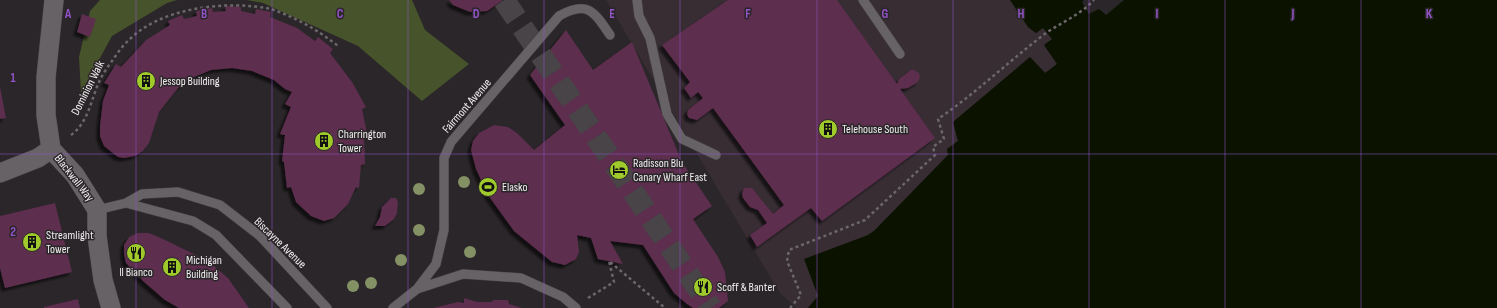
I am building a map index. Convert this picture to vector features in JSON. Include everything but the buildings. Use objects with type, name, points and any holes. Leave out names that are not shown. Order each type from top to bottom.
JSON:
[{"type":"street","name":"Blackwall Way","points":[[54,0],[46,77],[46,115],[51,149],[75,175],[97,210],[98,244],[103,280],[111,308]]},
{"type":"street","points":[[0,173],[31,161],[51,149]]},
{"type":"lane","points":[[637,0],[639,16],[650,38],[667,114],[682,139],[716,155]]},
{"type":"lane","points":[[863,0],[900,54]]},
{"type":"lane","name":"Fairmont Avenue","points":[[393,308],[417,289],[436,264],[443,237],[444,158],[451,142],[559,16],[569,8],[575,4],[581,4],[595,12],[610,35]]},
{"type":"lane","name":"Biscayne Avenue","points":[[126,203],[142,194],[178,192],[220,205],[260,236],[327,308]]},
{"type":"lane","points":[[97,210],[126,203],[193,221],[216,235],[287,308]]},
{"type":"lane","points":[[417,289],[463,274],[521,278],[563,297],[575,308]]},
{"type":"path","points":[[790,308],[800,294],[787,261],[789,250],[865,220],[935,155],[934,147],[944,139],[938,119],[961,104],[1047,33],[1086,8],[1094,0]]},
{"type":"path","name":"Dominion Walk","points":[[51,149],[74,133],[89,112],[99,81],[129,40],[144,28],[179,11],[195,6],[218,4],[256,6],[271,9],[298,20],[322,34],[338,46]]},
{"type":"path","points":[[575,308],[614,282],[609,261],[665,308]]},
{"type":"shaded area","points":[[606,0],[1010,0],[1028,27],[1036,33],[1043,28],[1052,39],[1044,45],[1057,64],[1046,73],[1030,57],[953,122],[958,141],[947,149],[948,155],[874,231],[868,235],[808,308],[796,308],[779,292]]},
{"type":"shaded area","points":[[1010,0],[1084,0],[1082,2],[1089,14],[1099,9],[1106,15],[1124,0],[1497,0],[1497,308],[808,308],[818,296],[804,259],[868,235],[874,231],[948,155],[947,149],[958,141],[953,122],[1030,57],[1045,73],[1057,64],[1044,45],[1052,39],[1043,28],[1036,33],[1028,27]]},
{"type":"green space","points":[[100,0],[177,0],[167,3],[112,36],[81,93],[79,57],[90,11]]},
{"type":"green space","points":[[247,0],[412,0],[425,30],[469,64],[422,101],[358,46],[263,3]]},
{"type":"tunnel","points":[[504,0],[711,308]]},
{"type":"place","name":"Jessop Building","points":[[146,81]]},
{"type":"place","name":"Telehouse South","points":[[828,129]]},
{"type":"place","name":"Charrington Tower","points":[[324,141]]},
{"type":"place","name":"Radisson Blu Canary Wharf East","points":[[619,170]]},
{"type":"place","name":"Elasko","points":[[488,187]]},
{"type":"place","name":"Streamlight Tower","points":[[32,242]]},
{"type":"place","name":"Il Bianco","points":[[136,253]]},
{"type":"place","name":"Michigan Building","points":[[172,267]]},
{"type":"place","name":"Scoff & Banter","points":[[703,287]]}]
